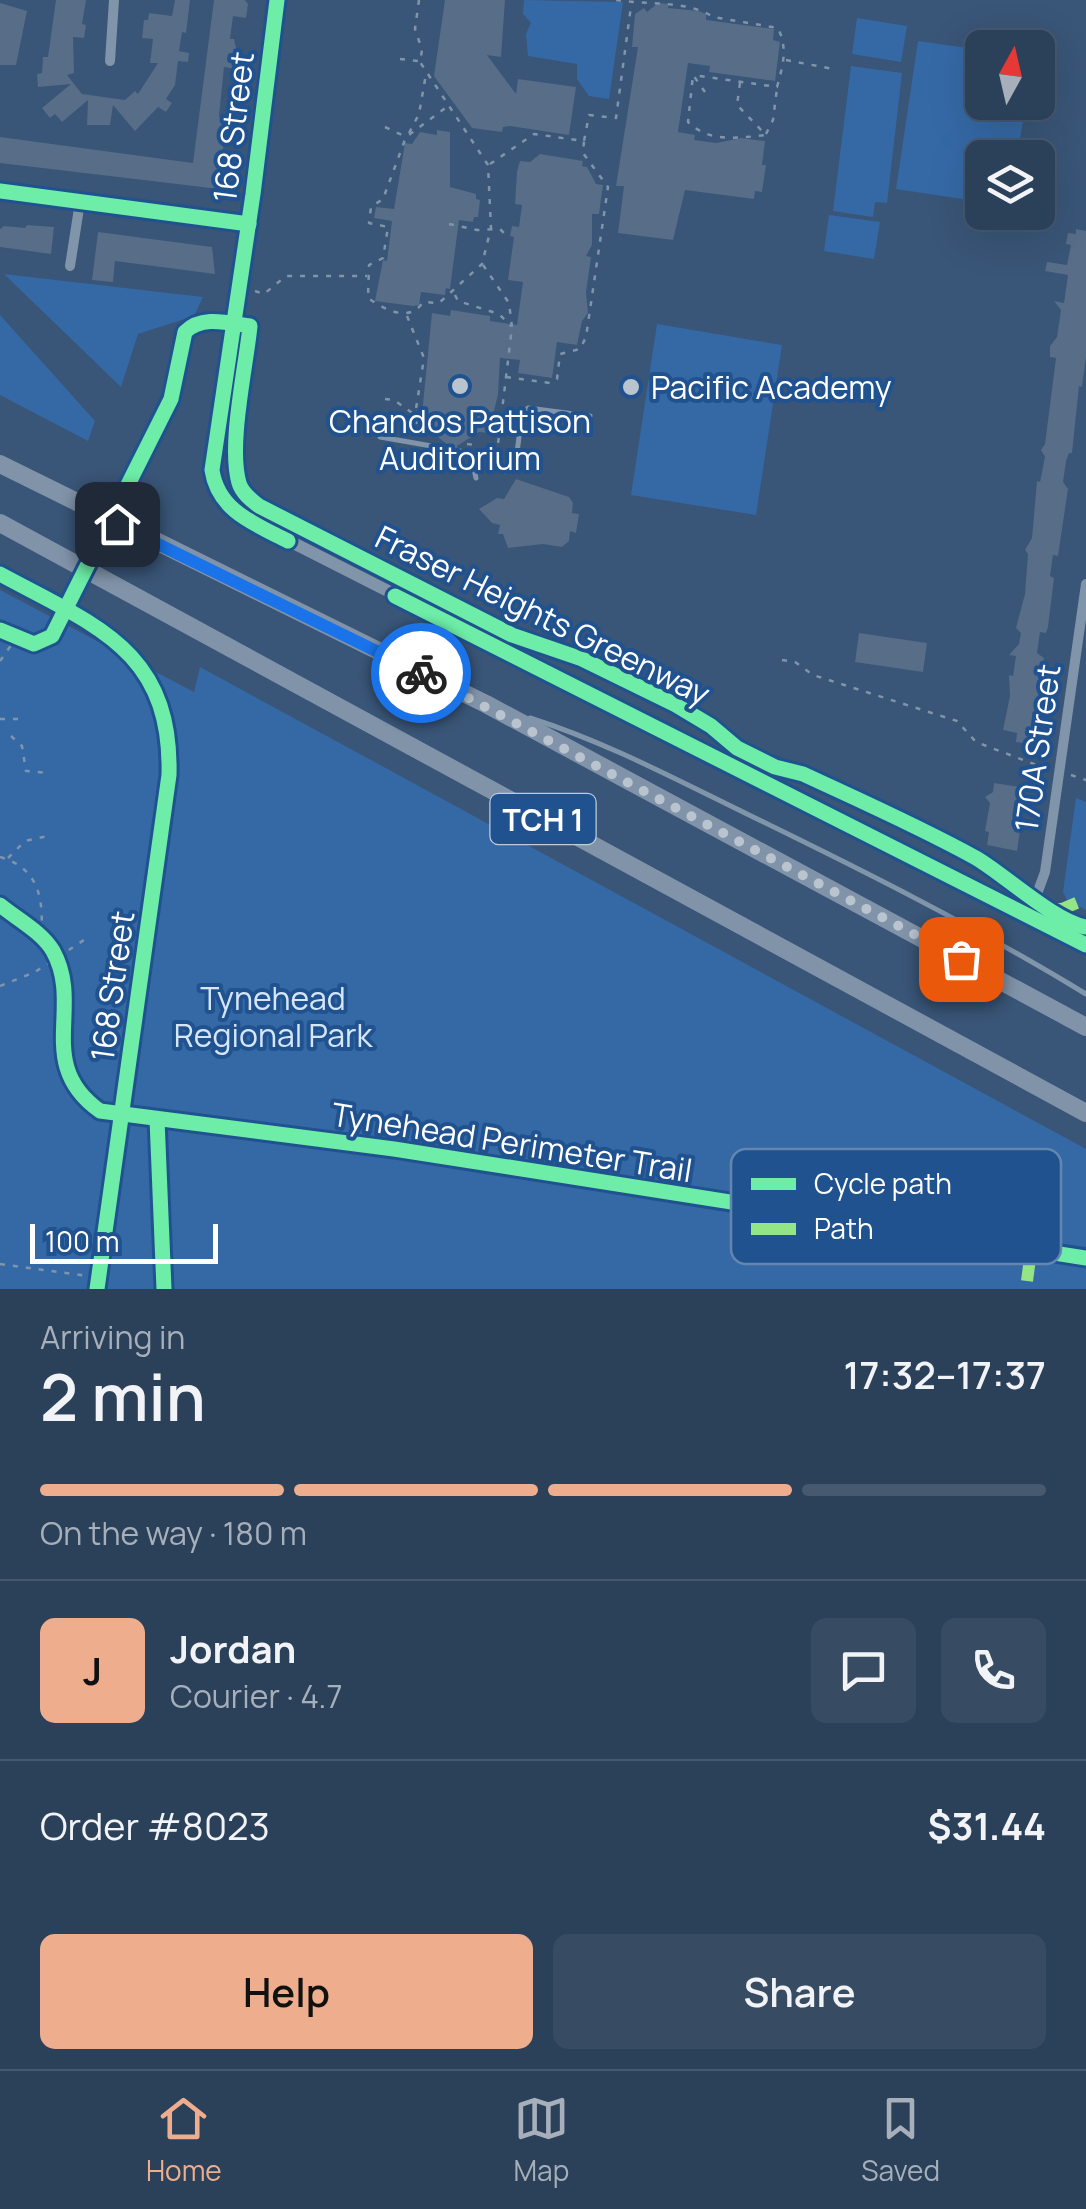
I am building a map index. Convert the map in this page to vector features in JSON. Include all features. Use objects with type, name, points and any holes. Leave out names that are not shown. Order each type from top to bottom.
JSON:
[{"type":"highway","name":"TCH 1","points":[[0,464],[486,704],[1086,1027]]},
{"type":"highway","name":"TCH 1","points":[[0,524],[1086,1113]]},
{"type":"street","points":[[110,61],[114,0]]},
{"type":"street","name":"168 Street","points":[[277,0],[212,470],[220,496],[240,516],[1029,916]]},
{"type":"street","points":[[0,192],[249,224]]},
{"type":"street","points":[[70,266],[80,202]]},
{"type":"street","name":"168 Street","points":[[0,574],[90,622],[128,651],[157,691],[170,746],[97,1284]]},
{"type":"street","name":"170A Street","points":[[1029,916],[1045,872],[1086,584]]},
{"type":"street","points":[[1029,916],[1086,946]]},
{"type":"lane","points":[[515,468],[522,414],[528,408],[590,416]]},
{"type":"lane","points":[[380,438],[443,448]]},
{"type":"lane","points":[[463,447],[472,456],[476,478]]},
{"type":"lane","points":[[486,704],[606,745],[869,874],[1086,994]]},
{"type":"path","points":[[419,0],[415,28],[422,50],[420,62],[488,165],[492,228],[484,244],[482,264],[509,303],[512,328],[494,469]]},
{"type":"path","points":[[616,0],[662,0],[706,11],[713,17],[778,28],[785,42],[785,60],[773,120],[766,135]]},
{"type":"path","points":[[506,377],[550,384],[557,379],[560,354],[580,349],[586,337],[608,187],[582,153],[589,114],[616,118],[631,2]]},
{"type":"path","points":[[400,60],[420,62]]},
{"type":"path","points":[[785,60],[833,70]]},
{"type":"path","points":[[426,73],[420,114],[406,138],[383,199],[371,207],[368,223],[388,227],[383,258],[369,265],[368,298],[382,308],[407,314],[418,310],[424,302],[439,303],[482,264]]},
{"type":"path","points":[[693,75],[777,87]]},
{"type":"path","points":[[693,75],[688,122],[702,135],[766,135]]},
{"type":"path","points":[[693,75],[705,92]]},
{"type":"path","points":[[740,82],[737,104],[766,135]]},
{"type":"path","points":[[406,138],[448,106]]},
{"type":"path","points":[[385,127],[406,138]]},
{"type":"path","points":[[488,165],[534,134],[584,141]]},
{"type":"path","points":[[449,224],[477,230],[500,229],[509,238]]},
{"type":"path","points":[[255,292],[264,294],[286,276],[367,276]]},
{"type":"path","points":[[454,292],[458,301],[499,314],[512,328]]},
{"type":"path","points":[[509,303],[517,301]]},
{"type":"path","points":[[407,314],[424,358],[415,415],[417,427],[430,438]]},
{"type":"path","points":[[385,399],[394,400],[415,415]]},
{"type":"path","points":[[463,447],[475,445],[494,469],[506,472]]},
{"type":"path","points":[[0,630],[24,641],[0,661]]},
{"type":"path","points":[[782,660],[795,662],[814,675],[957,722],[976,742],[1048,770]]},
{"type":"path","points":[[0,720],[20,710]]},
{"type":"path","points":[[20,710],[8,742],[22,746],[26,771],[49,773]]},
{"type":"path","points":[[1071,774],[1086,780]]},
{"type":"path","points":[[0,864],[25,841],[48,836]]},
{"type":"path","points":[[4,858],[36,884],[43,902],[41,937]]},
{"type":"path","points":[[29,890],[36,884]]},
{"type":"path","points":[[27,926],[41,937],[58,964]]},
{"type":"path","points":[[0,986],[58,964],[88,938]]},
{"type":"path","points":[[0,1264],[97,1284]]},
{"type":"green space","points":[[524,0],[623,2],[609,99],[589,96],[577,79],[577,64],[528,56],[526,34],[531,23],[523,14]]},
{"type":"green space","points":[[857,18],[907,26],[901,62],[852,54]]},
{"type":"green space","points":[[918,41],[965,48],[965,120],[1023,120],[1020,140],[965,140],[965,199],[896,189]]},
{"type":"green space","points":[[851,66],[902,73],[887,203],[875,202],[873,217],[833,211]]},
{"type":"green space","points":[[829,215],[880,222],[874,259],[824,251]]},
{"type":"green space","points":[[4,274],[203,297],[194,316],[138,334],[121,387]]},
{"type":"green space","points":[[0,315],[95,421],[88,441],[0,395]]},
{"type":"green space","points":[[657,324],[782,345],[756,515],[631,495]]},
{"type":"green space","name":"Tynehead Regional Park","points":[[0,590],[194,692],[200,667],[1086,1149],[1086,1289],[0,1289]]},
{"type":"green space","points":[[1076,798],[1086,802],[1086,910],[1067,900],[1063,892]]},
{"type":"building","points":[[56,0],[86,0],[84,38],[73,37],[74,73],[67,75],[82,94],[125,100],[135,91],[138,94],[158,63],[150,63],[153,39],[142,38],[144,20],[148,20],[149,13],[172,16],[175,0],[190,0],[186,33],[182,32],[179,51],[189,53],[188,62],[178,61],[175,85],[166,99],[172,103],[166,112],[158,107],[135,131],[113,105],[110,125],[87,125],[88,100],[62,122],[55,114],[50,118],[42,108],[71,84],[38,87],[37,74],[42,73],[43,57],[48,57]]},
{"type":"building","points":[[214,0],[245,0],[248,4],[246,18],[233,16],[230,39],[234,39],[237,52],[235,69],[224,67],[219,116],[225,132],[221,164],[229,165],[227,179],[220,178],[219,189],[0,163],[0,137],[193,163]]},
{"type":"building","points":[[445,0],[505,0],[501,57],[487,55],[516,94],[518,79],[576,87],[569,135],[510,126],[503,127],[502,132],[472,128],[434,76]]},
{"type":"building","points":[[0,3],[27,11],[16,65],[0,65]]},
{"type":"building","points":[[658,3],[699,11],[706,14],[706,20],[774,29],[773,40],[780,42],[775,81],[709,72],[710,66],[688,63],[678,132],[695,135],[694,140],[716,143],[741,138],[765,141],[762,165],[766,165],[762,192],[755,191],[754,199],[685,190],[673,240],[618,233],[624,186],[616,186],[638,47],[632,47],[635,14],[644,8],[647,12]]},
{"type":"building","points":[[437,130],[450,132],[450,187],[476,194],[480,200],[478,217],[473,222],[459,220],[450,289],[446,288],[445,295],[421,292],[419,305],[413,306],[375,301],[383,260],[387,261],[392,221],[374,218],[376,207],[394,209],[405,143],[412,144],[420,132],[437,135]]},
{"type":"building","points":[[540,154],[583,161],[582,166],[587,167],[596,184],[603,185],[599,214],[592,214],[592,245],[586,256],[591,257],[586,292],[588,313],[582,321],[577,345],[557,342],[552,378],[518,373],[520,360],[500,358],[498,394],[489,433],[479,432],[457,446],[459,462],[447,462],[441,460],[448,445],[431,425],[421,424],[432,313],[450,316],[451,310],[517,325],[523,282],[508,280],[514,237],[510,236],[512,226],[519,227],[522,205],[515,204],[517,172],[520,161],[530,162]]},
{"type":"building","points":[[54,227],[51,254],[0,247],[0,229]]},
{"type":"building","points":[[1076,229],[1086,231],[1086,357],[1072,453],[1066,461],[1063,482],[1068,489],[1058,556],[1053,555],[1048,627],[1046,633],[1040,632],[1037,653],[1044,658],[1031,744],[1016,742],[1017,733],[1003,730],[1010,696],[1009,675],[1013,676],[1016,656],[1009,655],[1019,644],[1021,633],[1016,628],[1025,594],[1025,550],[1032,538],[1037,481],[1040,482],[1045,457],[1041,450],[1056,358],[1050,357],[1050,346],[1057,337],[1061,310],[1054,301],[1064,303],[1068,275],[1045,271],[1047,262],[1067,265],[1071,245],[1066,244],[1068,233],[1076,234]]},
{"type":"building","points":[[98,232],[212,247],[215,274],[115,261],[113,282],[92,280]]},
{"type":"building","points":[[516,479],[569,497],[572,513],[579,514],[576,533],[570,531],[569,541],[562,547],[543,544],[508,548],[503,534],[498,534],[500,525],[492,523],[479,509],[497,498],[504,499]]},
{"type":"building","points":[[859,633],[927,643],[923,672],[855,662]]},
{"type":"building","points":[[994,783],[1019,787],[1018,796],[1025,797],[1017,851],[987,845],[990,803],[985,797],[993,792]]},
{"type":"marked path","points":[[1053,909],[1086,899]]},
{"type":"marked path","points":[[1027,1281],[1029,1264]]},
{"type":"cycle path","points":[[277,0],[212,470],[230,506],[288,541]]},
{"type":"cycle path","points":[[0,191],[249,224]]},
{"type":"cycle path","name":"Fraser Heights Greenway","points":[[0,630],[34,644],[52,636],[171,399],[185,332],[207,322],[250,326],[236,467],[242,490],[259,506],[512,635],[582,659],[676,705],[711,726],[737,748],[775,767],[803,774],[934,836],[976,858],[1060,916],[1086,927]]},
{"type":"cycle path","points":[[0,574],[96,627],[122,647],[142,670],[157,698],[167,733],[169,775],[97,1289]]},
{"type":"cycle path","points":[[395,596],[1086,945]]},
{"type":"cycle path","name":"Tynehead Perimeter Trail","points":[[0,905],[36,932],[53,951],[64,993],[64,1054],[69,1074],[80,1093],[100,1111],[394,1149],[731,1202]]},
{"type":"cycle path","points":[[157,1119],[164,1289]]},
{"type":"cycle path","name":"Tynehead Perimeter Trail","points":[[1061,1254],[1086,1258]]},
{"type":"way so far","points":[[421,673],[486,704],[961,959]]},
{"type":"place","name":"Chandos Pattison Auditorium","points":[[460,386]]},
{"type":"place","name":"Pacific Academy","points":[[631,387]]},
{"type":"route","points":[[117,524],[421,673]]}]
